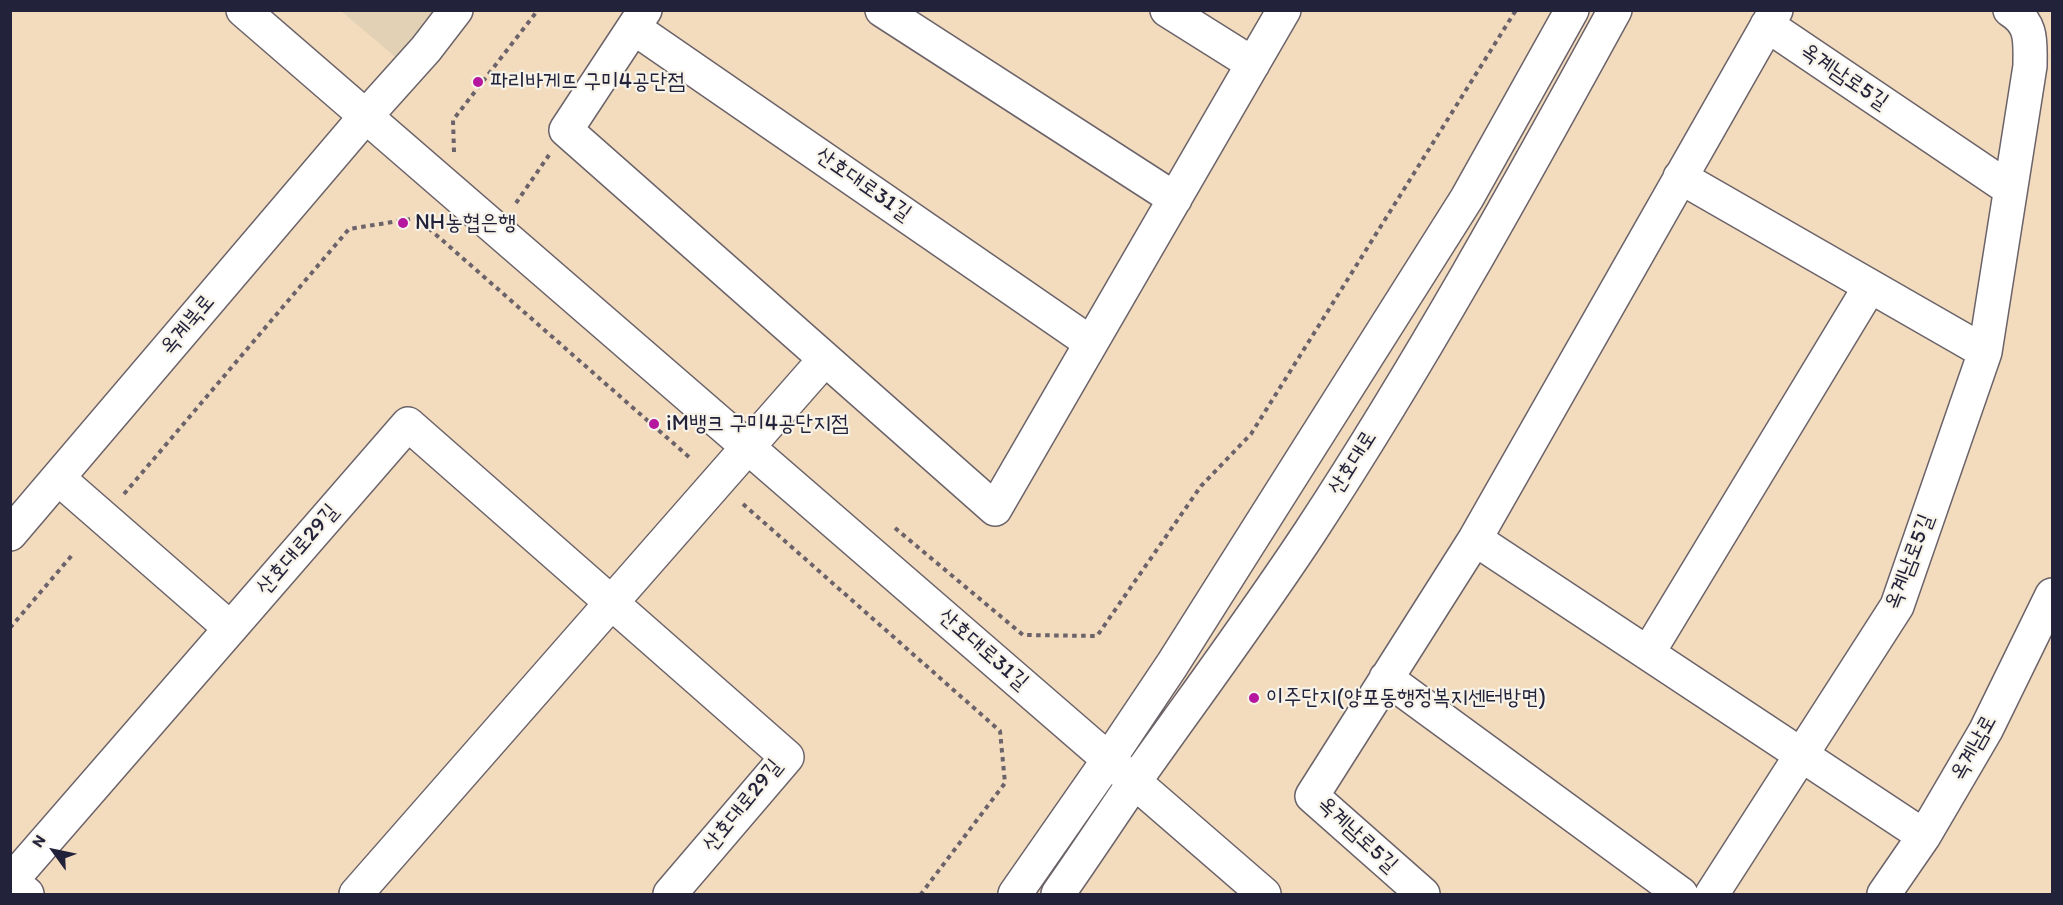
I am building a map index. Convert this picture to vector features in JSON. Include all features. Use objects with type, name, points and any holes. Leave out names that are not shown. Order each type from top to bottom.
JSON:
[{"type":"street","points":[[243,10],[365,117]]},
{"type":"street","name":"옥계북로","points":[[10,534],[365,117],[426,49],[456,10]]},
{"type":"street","points":[[882,10],[1175,199]]},
{"type":"street","points":[[1167,10],[1253,64]]},
{"type":"street","points":[[640,19],[566,130],[995,509],[1284,10]]},
{"type":"street","name":"산호대로","points":[[1015,894],[1110,759],[1185,645],[1467,198],[1572,10]]},
{"type":"street","name":"산호대로","points":[[1058,894],[1310,532],[1416,363],[1541,146],[1614,10]]},
{"type":"street","name":"옥계남로5길","points":[[1712,894],[1897,606],[1985,352],[2030,66],[2030,35],[2020,17],[2010,10]]},
{"type":"street","name":"옥계남로5길","points":[[1423,894],[1312,796],[1475,539],[1771,18],[2010,189]]},
{"type":"street","name":"산호대로31길","points":[[640,19],[1092,343]]},
{"type":"street","name":"산호대로31길","points":[[365,117],[1264,894]]},
{"type":"street","points":[[1680,177],[1869,288],[1985,352]]},
{"type":"street","points":[[1648,652],[1869,288]]},
{"type":"street","points":[[356,894],[825,359]]},
{"type":"street","name":"산호대로29길","points":[[11,881],[408,424],[787,757],[670,894]]},
{"type":"street","points":[[58,478],[230,628]]},
{"type":"street","points":[[1475,539],[1924,836]]},
{"type":"street","name":"옥계남로","points":[[1884,894],[1924,836],[1986,730],[2052,595]]},
{"type":"street","points":[[1386,678],[1681,894]]},
{"type":"street","points":[[1077,894],[1094,866],[1134,783]]},
{"type":"street","points":[[11,881],[27,894]]},
{"type":"path","points":[[455,162],[453,120],[538,10]]},
{"type":"path","points":[[889,524],[1023,635],[1097,636],[1201,486],[1251,434],[1516,10]]},
{"type":"path","points":[[512,209],[566,130]]},
{"type":"path","points":[[117,503],[349,229],[417,218],[689,457]]},
{"type":"path","points":[[743,504],[1000,731],[1005,783],[921,894]]},
{"type":"path","points":[[10,628],[73,554]]},
{"type":"shaded area","points":[[341,11],[439,11],[400,61]]},
{"type":"place","name":"파리바게뜨 구미4공단점","points":[[478,82]]},
{"type":"place","name":"NH농협은행","points":[[403,223]]},
{"type":"place","name":"iM뱅크 구미4공단지점","points":[[654,424]]},
{"type":"place","name":"이주단지(양포동행정복지센터방면)","points":[[1254,698]]}]
